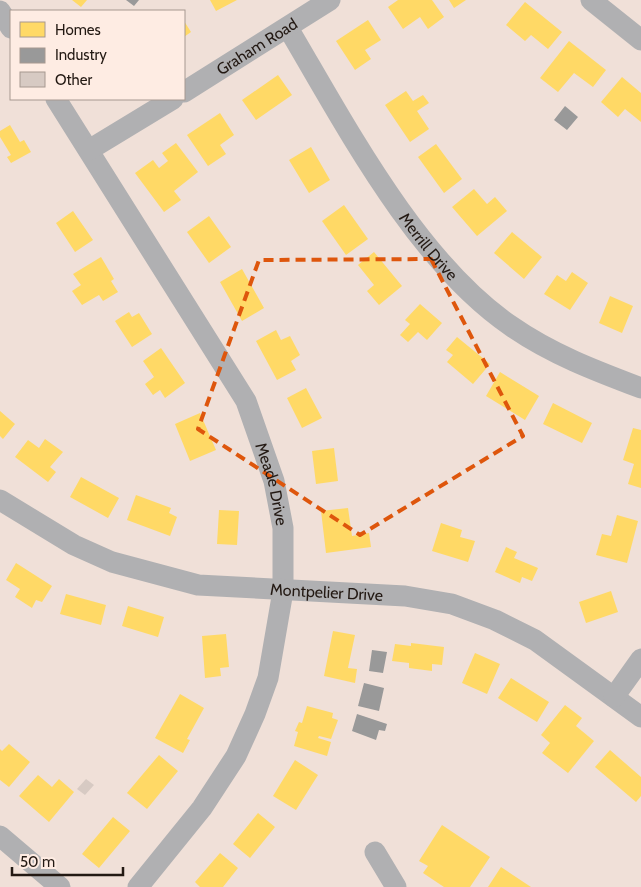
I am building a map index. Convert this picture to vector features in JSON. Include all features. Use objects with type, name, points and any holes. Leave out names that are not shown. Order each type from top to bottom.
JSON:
[{"type":"street","name":"Graham Road","points":[[185,91],[330,0]]},
{"type":"street","points":[[591,0],[641,40]]},
{"type":"street","points":[[0,11],[10,26]]},
{"type":"street","name":"Merrill Drive","points":[[288,28],[399,209],[438,258],[471,292],[510,326],[552,352],[641,388]]},
{"type":"street","name":"Meade Drive","points":[[57,100],[246,401],[274,481],[283,528],[283,591],[268,678],[255,714],[236,756],[202,808],[138,887]]},
{"type":"street","points":[[89,150],[171,100]]},
{"type":"street","name":"Montpelier Drive","points":[[0,500],[74,545],[112,562],[198,585],[404,596],[452,604],[495,620],[535,640],[641,717]]},
{"type":"street","points":[[614,697],[641,659]]},
{"type":"street","points":[[0,836],[60,887]]},
{"type":"street","points":[[375,852],[396,887]]},
{"type":"highlighted area","points":[[431,259],[523,436],[360,535],[198,429],[259,260]]},
{"type":"building: Homes","points":[[72,0],[87,0],[81,7]]},
{"type":"building: Homes","points":[[210,0],[237,0],[216,11]]},
{"type":"building: Homes","points":[[398,0],[432,0],[444,17],[428,29],[420,17],[403,29],[388,7]]},
{"type":"building: Homes","points":[[449,0],[466,0],[454,8]]},
{"type":"building: Homes","points":[[525,2],[562,32],[548,49],[531,35],[525,41],[506,25]]},
{"type":"building: Homes","points":[[368,20],[381,40],[365,50],[371,59],[355,70],[336,41]]},
{"type":"building: Homes","points":[[185,23],[191,32],[185,36]]},
{"type":"building: Homes","points":[[569,41],[606,70],[593,87],[574,73],[558,92],[540,78]]},
{"type":"building: Homes","points":[[278,75],[292,95],[256,120],[242,100]]},
{"type":"building: Homes","points":[[622,77],[641,93],[641,122],[625,109],[618,117],[601,102]]},
{"type":"building: Homes","points":[[406,91],[413,101],[423,95],[429,103],[417,111],[429,129],[410,142],[385,105]]},
{"type":"building: Homes","points":[[220,113],[234,135],[220,145],[226,154],[208,166],[187,135]]},
{"type":"building: Homes","points":[[10,125],[20,142],[24,140],[31,152],[11,163],[7,157],[11,155],[0,137],[0,131]]},
{"type":"building: Homes","points":[[176,143],[198,172],[174,191],[181,200],[164,212],[135,173],[153,160],[159,168],[168,161],[162,153]]},
{"type":"building: Homes","points":[[436,144],[462,179],[444,193],[418,157]]},
{"type":"building: Homes","points":[[311,147],[330,180],[309,193],[289,160]]},
{"type":"building: Homes","points":[[474,189],[487,204],[495,197],[507,211],[477,236],[452,207]]},
{"type":"building: Homes","points":[[344,205],[368,239],[346,255],[322,221]]},
{"type":"building: Homes","points":[[73,211],[93,240],[75,252],[56,223]]},
{"type":"building: Homes","points":[[209,216],[231,247],[209,263],[187,232]]},
{"type":"building: Homes","points":[[512,232],[542,257],[524,279],[494,253]]},
{"type":"building: Homes","points":[[374,252],[402,286],[379,305],[367,291],[374,285],[358,265]]},
{"type":"building: Homes","points":[[101,257],[114,279],[111,281],[118,292],[103,301],[99,295],[82,305],[72,291],[81,285],[73,274]]},
{"type":"building: Homes","points":[[242,269],[264,308],[242,321],[220,282]]},
{"type":"building: Homes","points":[[572,272],[588,283],[570,310],[544,294],[557,275],[566,281]]},
{"type":"building: Homes","points":[[610,296],[633,306],[622,333],[599,323]]},
{"type":"building: Homes","points":[[420,304],[442,323],[427,340],[418,332],[408,342],[400,335],[410,324],[405,320]]},
{"type":"building: Homes","points":[[129,312],[132,317],[139,313],[152,334],[132,347],[115,321]]},
{"type":"building: Homes","points":[[276,330],[281,340],[290,336],[300,355],[291,361],[296,370],[277,380],[256,341]]},
{"type":"building: Homes","points":[[457,337],[490,364],[473,384],[447,362],[453,355],[446,350]]},
{"type":"building: Homes","points":[[161,348],[185,383],[165,398],[160,390],[153,395],[145,384],[154,377],[143,361]]},
{"type":"building: Homes","points":[[500,372],[539,396],[525,420],[486,396]]},
{"type":"building: Homes","points":[[306,388],[322,418],[302,428],[287,398]]},
{"type":"building: Homes","points":[[553,403],[592,423],[582,443],[543,424]]},
{"type":"building: Homes","points":[[0,411],[15,424],[3,439],[0,436]]},
{"type":"building: Homes","points":[[200,413],[216,450],[190,461],[175,424]]},
{"type":"building: Homes","points":[[633,428],[641,430],[641,488],[628,484],[634,464],[623,460]]},
{"type":"building: Homes","points":[[45,439],[63,452],[50,467],[56,472],[48,482],[15,457],[28,440],[39,448]]},
{"type":"building: Homes","points":[[334,448],[338,481],[316,484],[312,451]]},
{"type":"building: Homes","points":[[81,477],[119,498],[108,518],[70,497]]},
{"type":"building: Homes","points":[[136,495],[171,508],[169,513],[177,517],[170,536],[127,520]]},
{"type":"building: Homes","points":[[348,508],[352,536],[369,533],[371,547],[326,553],[321,511]]},
{"type":"building: Homes","points":[[219,510],[239,511],[237,545],[217,544]]},
{"type":"building: Homes","points":[[617,515],[638,521],[627,563],[596,555],[602,534],[611,536]]},
{"type":"building: Homes","points":[[441,523],[462,530],[460,537],[475,541],[468,562],[432,551]]},
{"type":"building: Homes","points":[[506,547],[517,552],[514,558],[538,568],[532,581],[522,577],[520,583],[495,572]]},
{"type":"building: Homes","points":[[16,563],[52,586],[42,602],[36,600],[32,608],[15,597],[20,589],[6,580]]},
{"type":"building: Homes","points":[[611,591],[618,612],[586,623],[579,602]]},
{"type":"building: Homes","points":[[66,594],[106,605],[101,625],[60,614]]},
{"type":"building: Homes","points":[[128,606],[164,617],[158,637],[122,626]]},
{"type":"building: Homes","points":[[333,631],[355,635],[348,668],[357,669],[355,683],[324,676]]},
{"type":"building: Homes","points":[[226,634],[229,667],[220,668],[221,676],[205,678],[202,636]]},
{"type":"building: Homes","points":[[411,643],[444,647],[442,665],[432,664],[432,671],[409,668],[409,663],[392,661],[395,644],[411,646]]},
{"type":"building: Homes","points":[[475,653],[500,664],[487,694],[462,683]]},
{"type":"building: Homes","points":[[511,678],[549,702],[537,722],[498,698]]},
{"type":"building: Homes","points":[[180,694],[204,708],[187,739],[190,740],[183,753],[155,738]]},
{"type":"building: Homes","points":[[565,705],[582,718],[576,726],[594,741],[568,773],[542,753],[550,743],[541,735]]},
{"type":"building: Homes","points":[[307,706],[333,713],[332,718],[338,720],[331,739],[319,736],[318,738],[331,742],[327,756],[294,746],[298,732],[295,731],[299,722],[302,723]]},
{"type":"building: Homes","points":[[9,744],[30,762],[9,787],[0,780],[0,749],[2,751]]},
{"type":"building: Homes","points":[[610,750],[641,777],[641,796],[636,802],[595,767]]},
{"type":"building: Homes","points":[[159,755],[178,771],[147,809],[127,793]]},
{"type":"building: Homes","points":[[295,760],[318,775],[296,810],[273,796]]},
{"type":"building: Homes","points":[[38,775],[52,787],[59,779],[74,792],[49,822],[19,796]]},
{"type":"building: Homes","points":[[258,813],[275,827],[250,858],[233,844]]},
{"type":"building: Homes","points":[[113,817],[130,831],[99,868],[82,854]]},
{"type":"building: Homes","points":[[442,825],[490,857],[470,887],[444,887],[423,873],[428,866],[419,861]]},
{"type":"building: Homes","points":[[220,853],[238,868],[223,887],[200,887],[195,882]]},
{"type":"building: Homes","points":[[501,867],[531,887],[488,887]]},
{"type":"building: Industry","points":[[126,0],[139,0],[134,6]]},
{"type":"building: Industry","points":[[565,106],[578,117],[567,130],[554,120]]},
{"type":"building: Industry","points":[[372,650],[387,652],[383,673],[369,671]]},
{"type":"building: Industry","points":[[364,683],[384,688],[379,711],[358,706]]},
{"type":"building: Industry","points":[[357,714],[387,724],[385,731],[379,730],[376,740],[352,731]]},
{"type":"building: Other","points":[[86,779],[94,785],[85,795],[77,789]]}]
